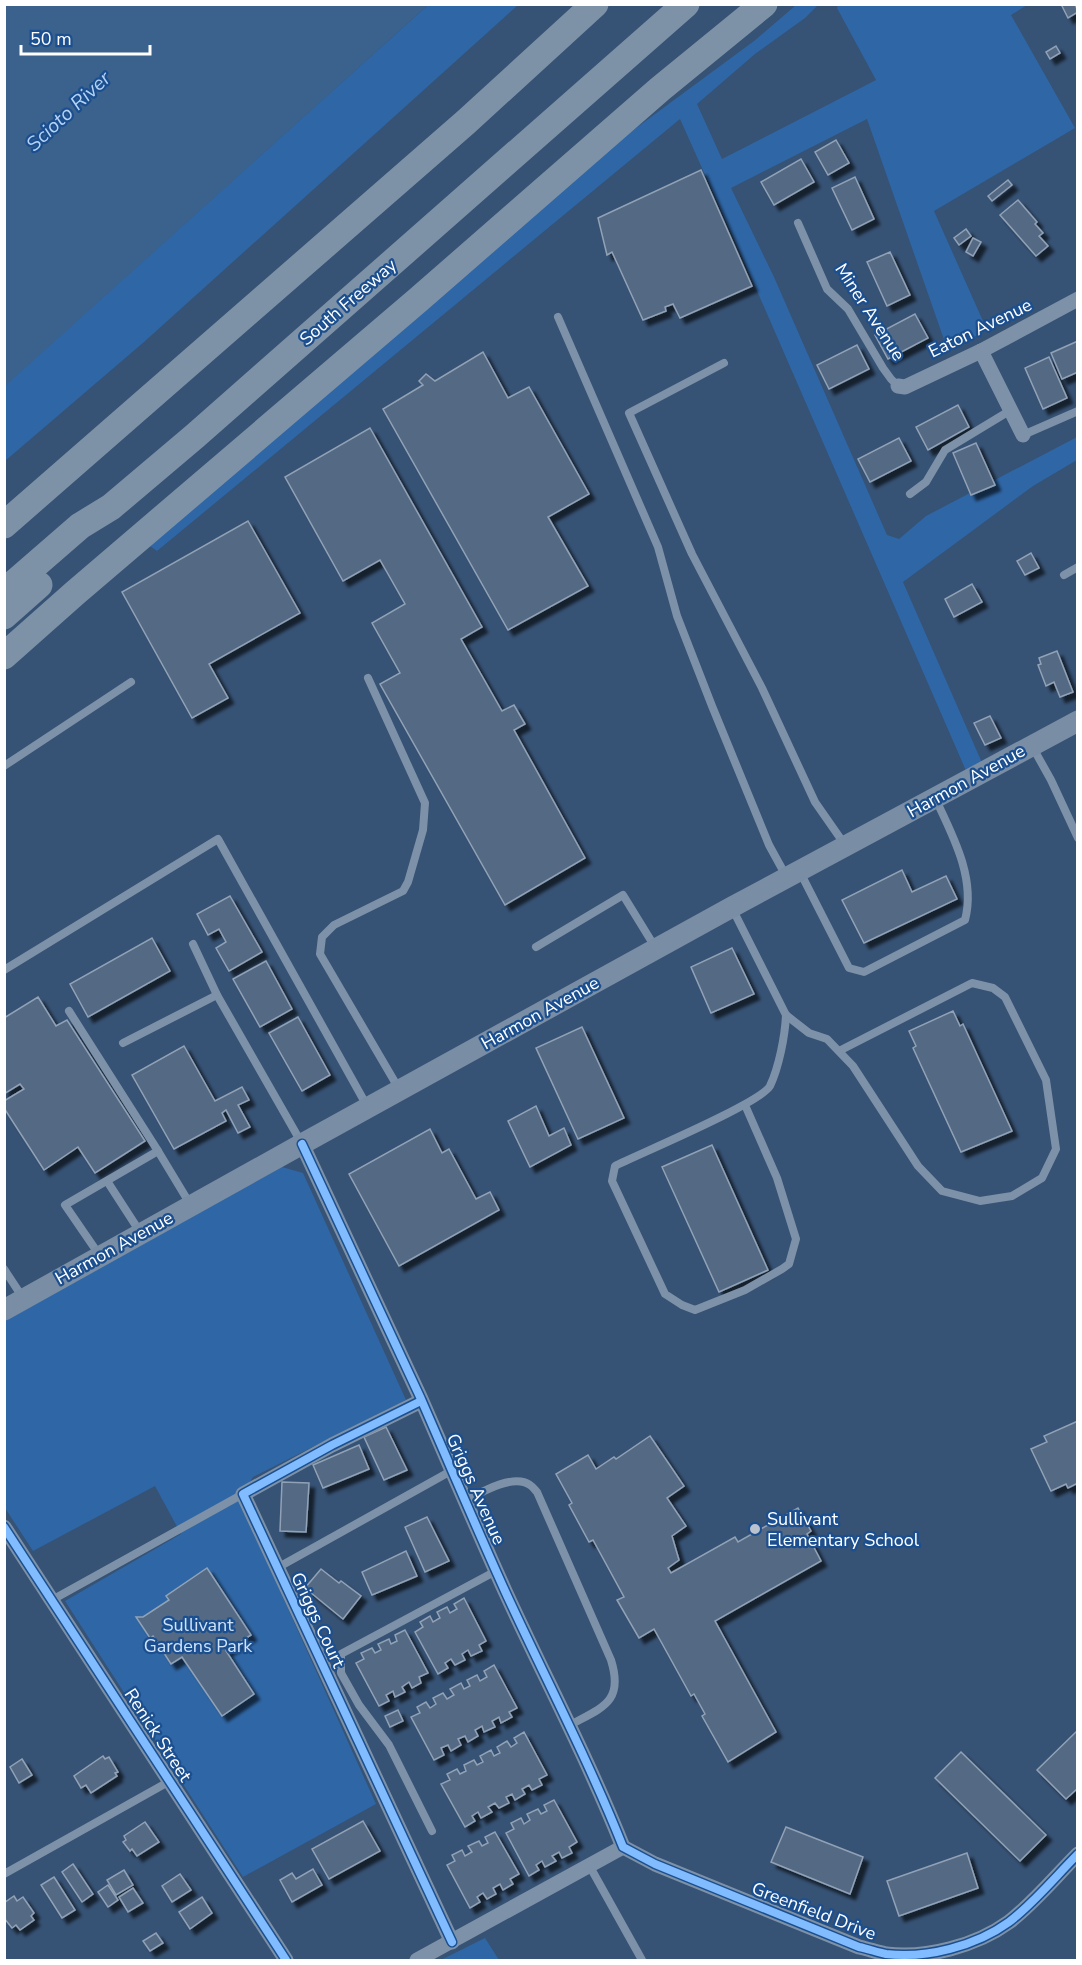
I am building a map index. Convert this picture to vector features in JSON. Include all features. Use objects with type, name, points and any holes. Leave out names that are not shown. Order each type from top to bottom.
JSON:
[{"type":"highway","points":[[4,525],[466,122],[595,4]]},
{"type":"highway","name":"South Freeway","points":[[4,592],[80,526],[111,507],[195,436],[686,4]]},
{"type":"highway","points":[[660,89],[736,4]]},
{"type":"highway","points":[[4,656],[660,89],[764,4]]},
{"type":"highway","points":[[4,616],[89,540],[111,507]]},
{"type":"main road","name":"Harmon Avenue","points":[[4,1310],[732,907],[1077,721]]},
{"type":"street","name":"Eaton Avenue","points":[[898,386],[905,387],[981,351],[1077,299]]},
{"type":"street","points":[[981,351],[1023,435]]},
{"type":"street","name":"Griggs Avenue","points":[[302,1144],[421,1401],[496,1571],[570,1725],[623,1847]]},
{"type":"street","points":[[243,1494],[332,1444],[421,1401]]},
{"type":"street","name":"Griggs Court","points":[[243,1494],[452,1942]]},
{"type":"street","name":"Renick Street","points":[[4,1527],[170,1781],[282,1959]]},
{"type":"street","points":[[417,1960],[623,1847]]},
{"type":"street","name":"Greenfield Drive","points":[[623,1847],[656,1863],[859,1947],[886,1954],[940,1956],[989,1935],[1009,1922],[1077,1854]]},
{"type":"lane","name":"Miner Avenue","points":[[798,223],[827,289],[848,309],[883,368],[898,386]]},
{"type":"lane","points":[[558,317],[658,547],[677,616],[769,845],[793,874],[849,968],[864,972],[965,920],[968,907],[968,886],[963,866],[951,832],[934,798]]},
{"type":"lane","points":[[724,363],[630,413],[692,554],[762,688],[815,802],[846,846]]},
{"type":"lane","points":[[910,494],[926,482],[945,450],[1011,410]]},
{"type":"lane","points":[[1023,435],[1077,411]]},
{"type":"lane","points":[[1064,575],[1077,567]]},
{"type":"lane","points":[[368,678],[424,803],[423,830],[408,882],[403,891],[334,925],[322,937],[320,954],[400,1090]]},
{"type":"lane","points":[[4,766],[131,682]]},
{"type":"lane","points":[[1031,745],[1051,780],[1077,838]]},
{"type":"lane","points":[[4,970],[218,839],[368,1108]]},
{"type":"lane","points":[[536,947],[623,894],[656,949]]},
{"type":"lane","points":[[732,907],[786,1015],[809,1033],[827,1039],[839,1051],[853,1065],[918,1166],[942,1191],[980,1201],[1012,1196],[1042,1178],[1056,1149],[1046,1080],[1005,997],[993,988],[972,983],[839,1051]]},
{"type":"lane","points":[[193,944],[217,995],[302,1144]]},
{"type":"lane","points":[[123,1043],[217,995]]},
{"type":"lane","points":[[69,1011],[158,1151],[190,1206]]},
{"type":"lane","points":[[745,1105],[777,1178],[796,1239],[789,1264],[782,1269],[745,1290],[695,1310],[665,1294],[612,1181],[615,1166],[745,1105],[769,1088],[784,1037],[786,1015]]},
{"type":"lane","points":[[100,1256],[65,1205],[158,1151]]},
{"type":"lane","points":[[107,1181],[141,1234]]},
{"type":"lane","points":[[4,1269],[24,1299]]},
{"type":"lane","points":[[277,1568],[451,1471]]},
{"type":"lane","points":[[464,1501],[491,1487],[509,1482],[519,1481],[530,1484],[537,1492],[611,1660],[616,1677],[614,1694],[606,1704],[570,1725]]},
{"type":"lane","points":[[52,1600],[243,1494]]},
{"type":"lane","points":[[432,1831],[389,1745],[359,1705],[341,1673],[341,1654],[496,1571]]},
{"type":"lane","points":[[4,1874],[170,1781]]},
{"type":"lane","points":[[590,1865],[642,1960]]},
{"type":"green space","points":[[428,5],[518,5],[144,342],[5,461],[4,386]]},
{"type":"green space","points":[[796,5],[818,5],[805,18],[755,54],[697,104],[722,159],[876,80],[837,8],[838,5],[1027,5],[1011,15],[1075,128],[934,211],[987,330],[948,351],[867,119],[731,188],[774,277],[887,535],[899,539],[926,516],[1077,437],[1077,460],[1033,486],[903,582],[983,765],[967,773],[680,119],[157,551],[130,532],[498,230],[754,41]]},
{"type":"green space","name":"Sullivant Gardens Park","points":[[282,1167],[303,1173],[406,1400],[253,1477],[239,1500],[376,1804],[243,1877],[65,1601],[181,1534],[155,1486],[33,1551],[5,1508],[5,1318]]},
{"type":"green space","points":[[485,1938],[499,1960],[441,1960]]},
{"type":"water","name":"Scioto River","points":[[5,4],[428,4],[428,5],[5,386]]},
{"type":"building","points":[[1061,4],[1075,4],[1078,12],[1068,18]]},
{"type":"building","points":[[1056,46],[1060,53],[1050,59],[1046,52]]},
{"type":"building","points":[[836,140],[849,163],[828,175],[815,152]]},
{"type":"building","points":[[801,159],[814,182],[774,205],[761,182]]},
{"type":"building","points":[[701,170],[752,286],[680,318],[673,304],[665,307],[666,311],[643,320],[612,252],[607,255],[598,218]]},
{"type":"building","points":[[855,177],[874,219],[852,230],[832,188]]},
{"type":"building","points":[[1008,180],[1012,185],[992,201],[988,196]]},
{"type":"building","points":[[1018,200],[1037,222],[1035,224],[1043,233],[1039,236],[1048,246],[1036,256],[1000,215]]},
{"type":"building","points":[[966,229],[971,236],[959,245],[954,238]]},
{"type":"building","points":[[973,238],[981,242],[973,256],[966,252]]},
{"type":"building","points":[[890,252],[910,295],[887,306],[867,262]]},
{"type":"building","points":[[915,314],[928,338],[888,359],[875,335]]},
{"type":"building","points":[[1078,341],[1078,372],[1062,379],[1051,353]]},
{"type":"building","points":[[857,345],[869,369],[829,389],[817,365]]},
{"type":"building","points":[[483,352],[508,398],[529,387],[589,494],[548,517],[588,586],[508,630],[383,409],[423,385],[419,381],[426,374],[435,381]]},
{"type":"building","points":[[1049,357],[1067,398],[1043,409],[1025,368]]},
{"type":"building","points":[[958,405],[969,427],[928,450],[916,427]]},
{"type":"building","points":[[370,428],[482,627],[461,639],[502,711],[514,705],[525,724],[514,730],[585,858],[505,905],[380,684],[400,673],[372,623],[405,604],[380,560],[343,581],[285,477]]},
{"type":"building","points":[[899,438],[911,461],[870,482],[858,459]]},
{"type":"building","points":[[976,443],[995,485],[971,495],[953,453]]},
{"type":"building","points":[[248,521],[300,613],[209,664],[228,698],[192,718],[122,592]]},
{"type":"building","points":[[1031,553],[1039,568],[1025,575],[1017,561]]},
{"type":"building","points":[[972,584],[982,602],[954,617],[945,599]]},
{"type":"building","points":[[1057,651],[1073,692],[1060,697],[1054,682],[1046,686],[1038,665],[1041,664],[1039,658]]},
{"type":"building","points":[[990,716],[1001,738],[985,745],[974,723]]},
{"type":"building","points":[[902,870],[912,892],[946,876],[957,899],[864,943],[842,900]]},
{"type":"building","points":[[230,896],[262,952],[229,971],[216,948],[226,942],[219,929],[208,935],[197,914]]},
{"type":"building","points":[[152,938],[170,971],[88,1017],[70,984]]},
{"type":"building","points":[[732,948],[754,994],[711,1013],[691,967]]},
{"type":"building","points":[[266,961],[292,1009],[260,1027],[233,979]]},
{"type":"building","points":[[38,997],[56,1026],[67,1020],[145,1141],[95,1173],[78,1147],[44,1170],[4,1108],[4,1101],[24,1089],[20,1084],[4,1094],[4,1018]]},
{"type":"building","points":[[953,1011],[960,1026],[963,1024],[1012,1131],[961,1152],[913,1048],[916,1046],[909,1031]]},
{"type":"building","points":[[298,1017],[330,1075],[302,1091],[269,1033]]},
{"type":"building","points":[[582,1027],[624,1118],[578,1139],[536,1048]]},
{"type":"building","points":[[184,1046],[215,1101],[242,1087],[249,1100],[238,1105],[250,1127],[238,1133],[226,1110],[222,1113],[226,1121],[174,1149],[132,1075]]},
{"type":"building","points":[[536,1106],[549,1136],[564,1128],[571,1145],[530,1167],[508,1121]]},
{"type":"building","points":[[430,1129],[442,1153],[449,1149],[476,1199],[490,1192],[499,1210],[399,1266],[349,1174]]},
{"type":"building","points":[[712,1145],[768,1270],[719,1292],[662,1167]]},
{"type":"building","points":[[1078,1421],[1078,1483],[1068,1488],[1066,1484],[1051,1491],[1031,1449],[1047,1442],[1044,1436]]},
{"type":"building","points":[[386,1427],[407,1470],[384,1480],[364,1437]]},
{"type":"building","points":[[650,1436],[684,1486],[667,1498],[686,1526],[672,1536],[679,1560],[668,1568],[671,1573],[735,1537],[738,1542],[798,1508],[811,1531],[807,1534],[821,1561],[715,1621],[776,1732],[728,1762],[702,1716],[705,1714],[694,1694],[691,1696],[654,1629],[639,1638],[617,1600],[624,1597],[593,1540],[589,1542],[569,1505],[572,1503],[556,1474],[588,1455],[596,1469],[614,1457],[616,1459]]},
{"type":"building","points":[[359,1445],[369,1469],[323,1488],[313,1465]]},
{"type":"building","points":[[282,1482],[309,1483],[306,1532],[280,1531]]},
{"type":"building","points":[[427,1517],[449,1561],[425,1572],[405,1527]]},
{"type":"building","points":[[406,1551],[417,1576],[372,1595],[362,1572]]},
{"type":"building","points":[[207,1568],[251,1635],[226,1651],[254,1694],[222,1716],[182,1657],[171,1664],[153,1636],[150,1638],[136,1617],[143,1617],[169,1600],[166,1596]]},
{"type":"building","points":[[321,1569],[361,1596],[343,1619],[305,1588]]},
{"type":"building","points":[[464,1598],[486,1641],[479,1645],[482,1651],[471,1656],[468,1650],[462,1654],[465,1660],[455,1665],[451,1659],[445,1663],[448,1668],[438,1674],[415,1632],[423,1627],[420,1622],[430,1616],[433,1622],[440,1618],[437,1612],[447,1607],[450,1613],[457,1609],[454,1604]]},
{"type":"building","points":[[405,1630],[428,1673],[419,1677],[421,1683],[412,1688],[409,1682],[402,1687],[405,1692],[395,1697],[393,1691],[386,1695],[389,1701],[379,1706],[356,1663],[364,1659],[361,1653],[372,1648],[375,1653],[381,1650],[378,1644],[389,1639],[391,1644],[397,1641],[395,1635]]},
{"type":"building","points":[[494,1665],[517,1708],[509,1712],[512,1717],[501,1723],[499,1717],[492,1721],[495,1727],[484,1732],[482,1726],[475,1730],[478,1736],[468,1742],[465,1736],[458,1739],[461,1745],[451,1751],[448,1745],[441,1748],[444,1755],[434,1760],[411,1717],[420,1713],[417,1707],[426,1702],[430,1708],[436,1704],[433,1698],[443,1693],[447,1699],[454,1695],[450,1689],[461,1683],[464,1689],[470,1686],[467,1680],[477,1675],[480,1681],[487,1677],[484,1671]]},
{"type":"building","points":[[398,1710],[403,1721],[390,1727],[385,1716]]},
{"type":"building","points":[[1078,1730],[1078,1788],[1066,1799],[1037,1770]]},
{"type":"building","points":[[524,1732],[547,1775],[539,1779],[542,1785],[532,1790],[529,1785],[522,1789],[525,1794],[515,1800],[512,1794],[506,1797],[509,1803],[499,1808],[495,1803],[488,1807],[492,1812],[481,1818],[478,1812],[472,1816],[475,1821],[465,1827],[441,1784],[450,1780],[447,1774],[457,1769],[460,1774],[466,1771],[464,1765],[474,1760],[477,1765],[483,1762],[480,1756],[491,1750],[494,1756],[500,1753],[497,1747],[507,1741],[511,1747],[517,1743],[514,1738]]},
{"type":"building","points":[[961,1752],[1046,1835],[1020,1861],[935,1778]]},
{"type":"building","points":[[103,1756],[105,1759],[109,1757],[118,1772],[115,1773],[117,1776],[91,1793],[86,1785],[81,1788],[74,1776]]},
{"type":"building","points":[[22,1759],[32,1775],[19,1783],[10,1767]]},
{"type":"building","points":[[554,1800],[577,1842],[569,1847],[572,1853],[562,1858],[559,1852],[552,1856],[556,1861],[545,1867],[542,1861],[536,1865],[539,1870],[529,1876],[506,1833],[514,1829],[511,1823],[521,1818],[524,1824],[530,1820],[527,1814],[538,1809],[541,1814],[547,1811],[544,1805]]},
{"type":"building","points":[[363,1821],[380,1851],[329,1879],[312,1849]]},
{"type":"building","points":[[145,1822],[159,1842],[137,1856],[123,1842],[126,1840],[124,1836]]},
{"type":"building","points":[[786,1827],[863,1857],[850,1894],[771,1862]]},
{"type":"building","points":[[495,1832],[519,1874],[510,1879],[513,1884],[503,1890],[500,1884],[493,1888],[496,1894],[487,1899],[483,1893],[477,1897],[480,1902],[470,1908],[447,1865],[455,1861],[452,1855],[462,1850],[465,1856],[472,1852],[468,1846],[479,1841],[482,1846],[488,1843],[485,1837]]},
{"type":"building","points":[[967,1853],[978,1888],[899,1916],[887,1881]]},
{"type":"building","points":[[73,1864],[93,1894],[82,1902],[62,1872]]},
{"type":"building","points":[[313,1869],[322,1885],[292,1902],[280,1880],[292,1873],[296,1879]]},
{"type":"building","points":[[124,1870],[133,1885],[116,1895],[107,1880]]},
{"type":"building","points":[[180,1874],[191,1890],[172,1902],[162,1886]]},
{"type":"building","points":[[54,1877],[75,1910],[62,1918],[41,1885]]},
{"type":"building","points":[[108,1885],[118,1900],[108,1907],[98,1892]]},
{"type":"building","points":[[133,1888],[143,1903],[128,1912],[119,1897]]},
{"type":"building","points":[[14,1896],[17,1901],[23,1897],[34,1913],[31,1916],[34,1920],[20,1930],[16,1925],[12,1928],[4,1918],[4,1903]]},
{"type":"building","points":[[202,1897],[212,1913],[190,1929],[179,1912]]},
{"type":"building","points":[[156,1933],[163,1943],[150,1951],[143,1941]]},
{"type":"cycle path","points":[[302,1144],[421,1399],[505,1591],[581,1750],[623,1847],[655,1864],[859,1947],[886,1954],[901,1955],[950,1949],[996,1930],[1027,1907],[1078,1854]]},
{"type":"cycle path","points":[[421,1401],[332,1445],[243,1494],[452,1942]]},
{"type":"cycle path","points":[[4,1527],[286,1960]]},
{"type":"place","name":"Sullivant Elementary School","points":[[755,1529]]}]
